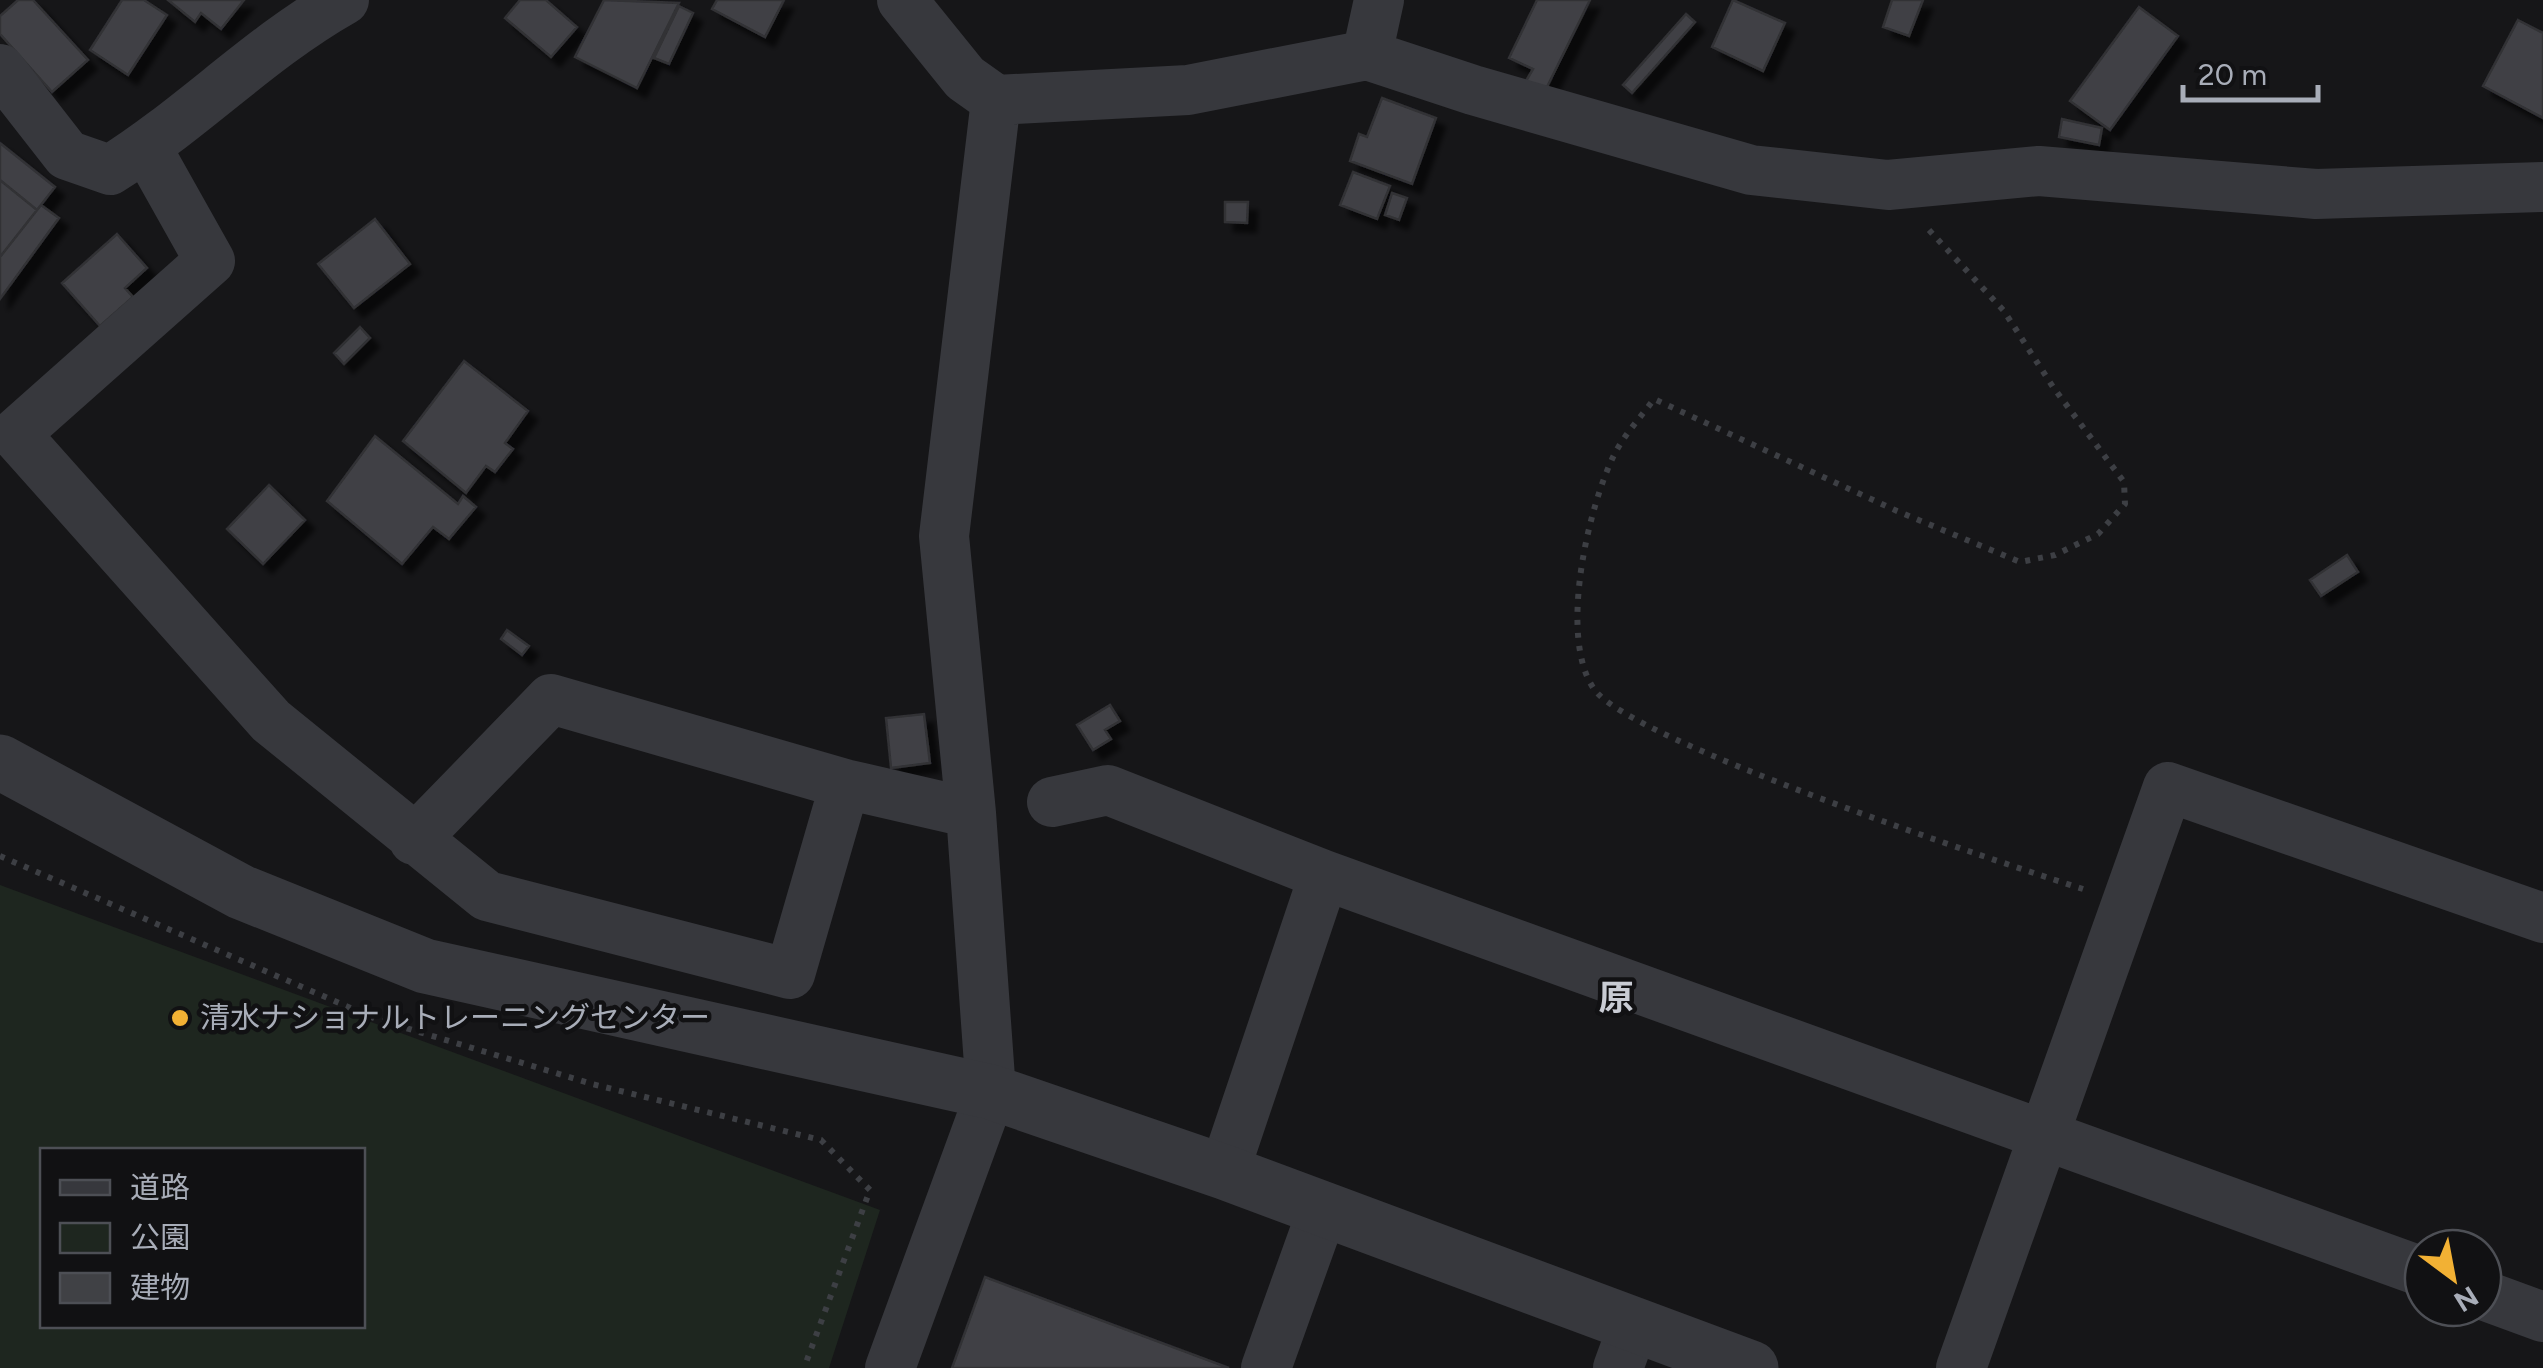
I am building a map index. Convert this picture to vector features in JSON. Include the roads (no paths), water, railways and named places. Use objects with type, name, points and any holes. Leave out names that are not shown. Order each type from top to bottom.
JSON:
[{"type":"street","points":[[0,70],[68,155],[110,170],[146,148],[293,29],[344,0]]},
{"type":"street","points":[[902,0],[965,78],[996,100],[1188,90],[1367,55],[1472,90],[1751,170],[1888,186],[2040,172],[2316,194],[2543,187]]},
{"type":"street","points":[[1367,55],[1379,0]]},
{"type":"street","points":[[890,1368],[991,1092],[971,813],[944,536],[996,100]]},
{"type":"street","points":[[146,148],[210,261],[15,434],[271,721],[486,896],[790,974],[845,784]]},
{"type":"street","points":[[414,840],[550,699],[845,784],[971,813]]},
{"type":"street","points":[[0,762],[241,892],[425,966],[991,1092],[1323,1209],[1626,1346],[1751,1368]]},
{"type":"street","points":[[1961,1368],[2168,787],[2543,918]]},
{"type":"street","points":[[1052,802],[1108,790],[1324,876],[2403,1265]]},
{"type":"street","points":[[1224,1172],[1324,876]]},
{"type":"street","points":[[1266,1368],[1323,1209]]},
{"type":"street","points":[[2503,1302],[2543,1317]]},
{"type":"place","name":"清水ナショナルトレーニングセンター","points":[[180,1018]]},
{"type":"district","name":"原","points":[[1616,998]]}]
